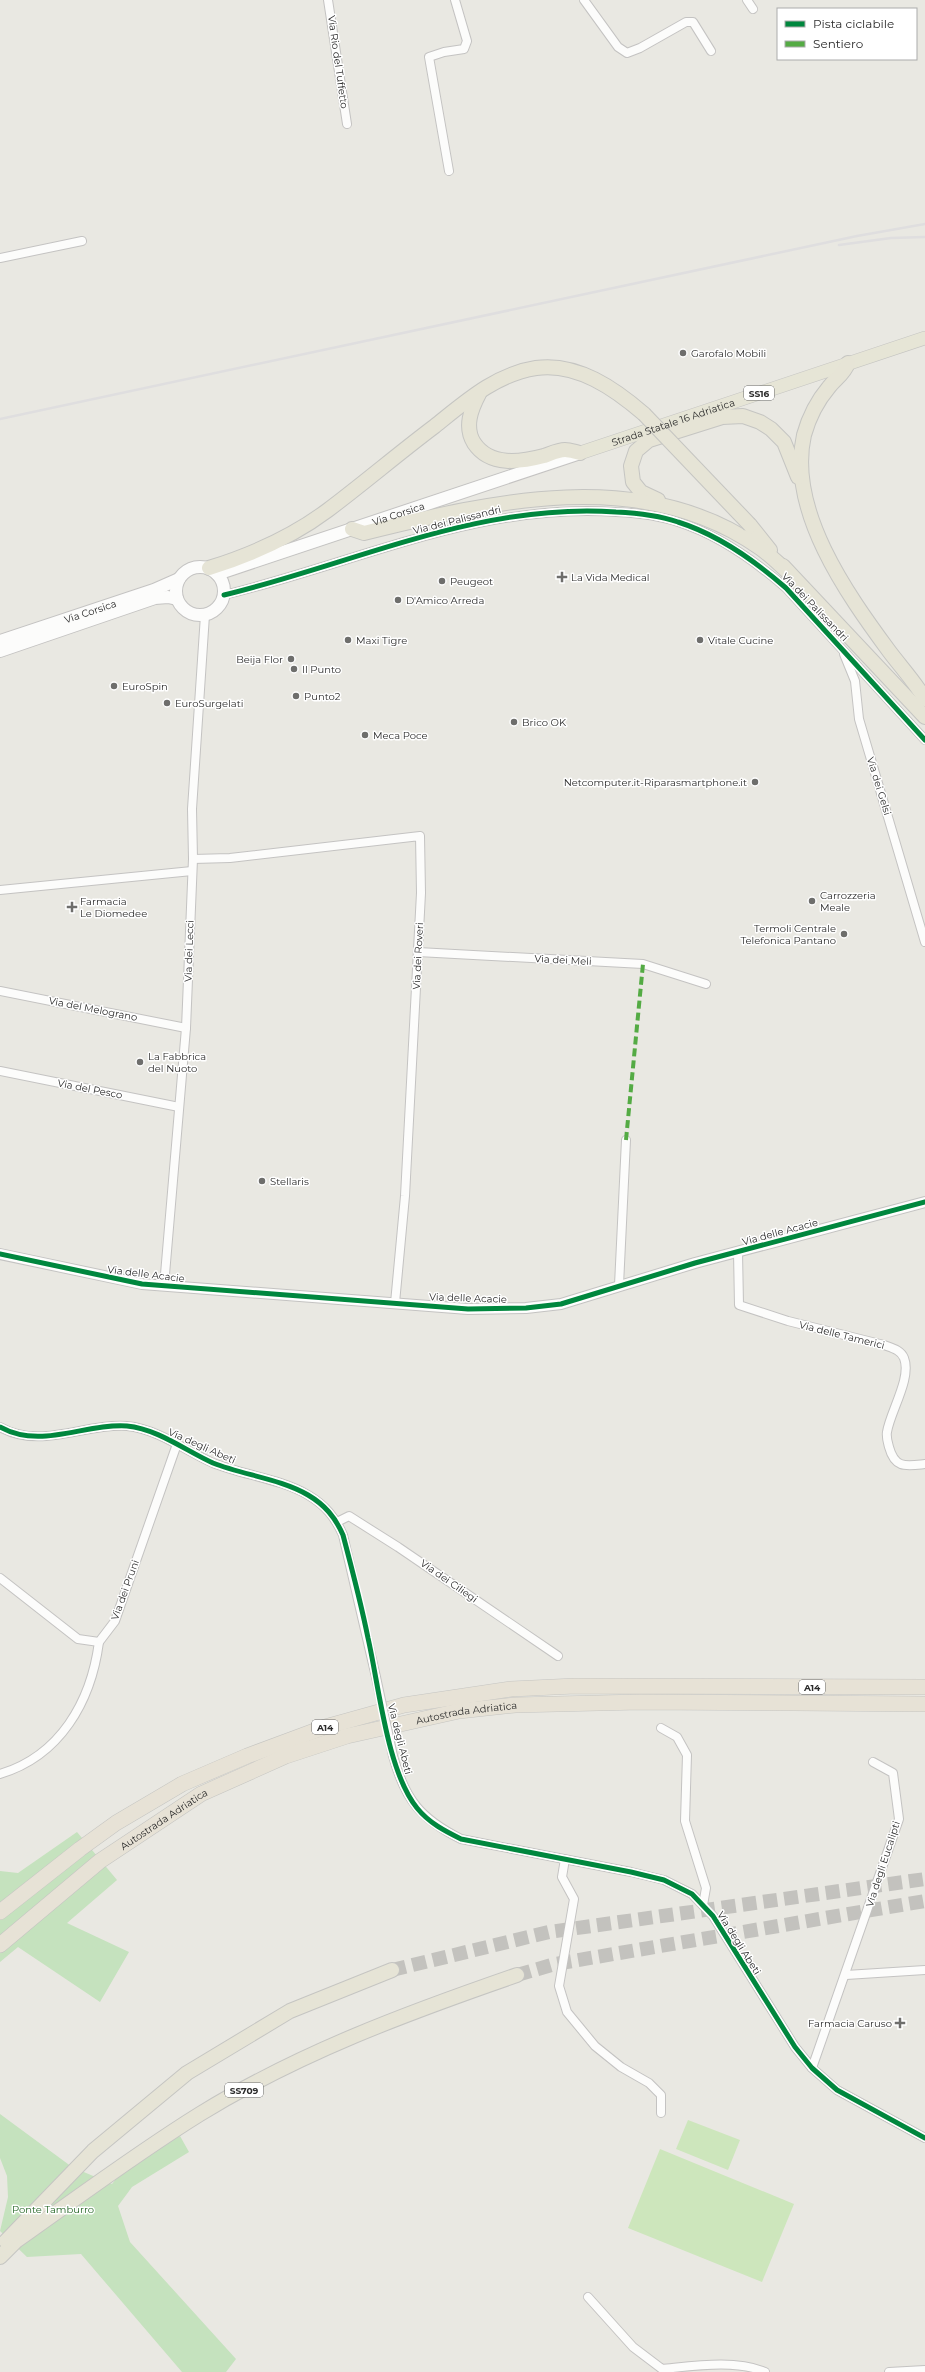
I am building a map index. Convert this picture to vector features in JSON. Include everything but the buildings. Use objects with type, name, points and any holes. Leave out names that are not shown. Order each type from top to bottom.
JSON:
[{"type":"highway","points":[[848,363],[844,372],[822,397],[808,424],[802,450],[803,483],[813,520],[838,575],[872,628],[925,700]]},
{"type":"highway","points":[[213,571],[259,550],[307,525],[480,392],[510,375],[536,368],[553,368],[572,371],[601,383],[625,397],[644,414],[750,525],[794,566],[915,694],[925,700]]},
{"type":"highway","points":[[480,392],[470,411],[469,424],[473,442],[485,454],[501,461],[512,461],[533,458],[564,450],[580,453]]},
{"type":"highway","points":[[788,572],[761,549],[732,532],[671,507],[636,487],[631,475],[631,466],[636,451],[650,440],[722,417],[743,416],[760,422],[771,429],[784,442],[796,475],[803,483]]},
{"type":"highway","points":[[352,529],[364,533],[468,509],[541,499],[585,496],[629,500],[671,507]]},
{"type":"highway","points":[[750,525],[788,572],[925,717]]},
{"type":"highway","points":[[698,1686],[795,1680],[925,1678]]},
{"type":"highway","name":"Autostrada Adriatica","points":[[0,1912],[80,1848],[116,1823],[182,1784],[247,1756],[325,1727],[404,1705],[511,1689],[698,1686],[925,1687]]},
{"type":"highway","name":"Autostrada Adriatica","points":[[0,1944],[100,1861],[202,1794],[286,1756],[347,1736],[459,1710],[515,1705],[648,1702],[925,1704]]},
{"type":"highway","points":[[0,2247],[93,2151],[187,2073],[290,2011],[392,1970]]},
{"type":"highway","name":"SS709","points":[[0,2257],[16,2241],[200,2114],[271,2075],[358,2033],[414,2010],[517,1975]]},
{"type":"main road","name":"Strada Statale 16 Adriatica","points":[[580,453],[925,338]]},
{"type":"main road","name":"Via Corsica","points":[[0,641],[154,590],[179,579],[184,572],[194,567],[213,571],[352,529],[580,453]]},
{"type":"main road","points":[[179,579],[176,587],[177,599],[186,611],[197,616],[205,615],[218,608],[224,595],[223,583],[213,571]]},
{"type":"main road","name":"Via Corsica","points":[[0,651],[155,598],[168,596],[177,599]]},
{"type":"street","name":"Via Rio del Tuffetto","points":[[328,0],[347,124]]},
{"type":"street","points":[[449,171],[429,57],[444,52],[464,49],[467,41],[455,0]]},
{"type":"street","points":[[584,0],[618,47],[627,52],[640,48],[686,22],[693,22],[711,51]]},
{"type":"street","points":[[747,0],[753,9]]},
{"type":"street","points":[[0,258],[82,241]]},
{"type":"street","name":"Via dei Palissandri","points":[[224,595],[276,582],[341,561],[488,520],[559,510],[647,514],[678,522],[727,544],[762,567],[786,588],[925,740]]},
{"type":"street","name":"Via dei Lecci","points":[[164,1286],[186,1028],[193,859],[192,809],[205,615]]},
{"type":"street","name":"Via dei Gelsi","points":[[829,634],[845,656],[852,670],[855,681],[859,719],[925,942]]},
{"type":"street","name":"Via dei Roveri","points":[[193,859],[230,858],[420,836],[421,893],[405,1196],[395,1304]]},
{"type":"street","points":[[0,890],[192,871]]},
{"type":"street","name":"Via dei Meli","points":[[418,952],[644,964],[706,984]]},
{"type":"street","name":"Via del Melograno","points":[[0,991],[186,1028]]},
{"type":"street","name":"Via del Pesco","points":[[0,1071],[179,1107]]},
{"type":"street","points":[[619,1286],[626,1140]]},
{"type":"street","name":"Via delle Acacie","points":[[0,1254],[103,1278],[164,1286],[468,1309],[526,1308],[560,1304],[738,1252],[925,1202]]},
{"type":"street","name":"Via delle Tamerici","points":[[738,1252],[738,1305],[788,1322],[884,1345],[896,1349],[904,1358],[906,1370],[886,1434],[892,1458],[898,1464],[907,1466],[925,1464]]},
{"type":"street","name":"Via degli Abeti","points":[[0,1427],[17,1434],[40,1437],[87,1429],[128,1426],[141,1429],[177,1444],[213,1462],[306,1494],[328,1510],[337,1522],[343,1535],[358,1594],[393,1756],[403,1786],[417,1809],[437,1827],[461,1839],[664,1880],[692,1894],[703,1904],[795,2047],[812,2068],[837,2090],[925,2138]]},
{"type":"street","name":"Via dei Pruni","points":[[99,1642],[115,1621],[177,1444]]},
{"type":"street","name":"Via dei Ciliegi","points":[[337,1522],[349,1516],[398,1547],[558,1656]]},
{"type":"street","points":[[0,1578],[78,1639],[99,1642],[97,1657],[84,1695],[60,1737],[40,1756],[16,1769],[0,1774]]},
{"type":"street","points":[[661,1728],[677,1737],[688,1755],[685,1821],[706,1888],[703,1904]]},
{"type":"street","name":"Via degli Eucalipti","points":[[812,2068],[846,1975],[899,1819],[893,1773],[873,1762]]},
{"type":"street","points":[[565,1859],[562,1877],[574,1899],[559,1986],[567,2012],[594,2046],[621,2067],[649,2083],[661,2095],[661,2113]]},
{"type":"street","points":[[846,1975],[925,1970]]},
{"type":"street","points":[[588,2297],[633,2347],[662,2369],[708,2364],[755,2368],[764,2372]]},
{"type":"street","points":[[889,2372],[925,2370]]},
{"type":"green space","points":[[77,1832],[117,1880],[67,1923],[129,1952],[100,2002],[18,1947],[0,1962],[0,1871],[18,1873]]},
{"type":"green space","name":"Ponte Tamburro","points":[[0,2114],[72,2167],[112,2184],[127,2167],[142,2155],[180,2136],[189,2152],[132,2187],[118,2206],[130,2242],[236,2359],[226,2372],[182,2372],[81,2254],[27,2257],[0,2231],[8,2197],[7,2176],[0,2158]]},
{"type":"green space","points":[[688,2120],[740,2140],[728,2170],[676,2149]]},
{"type":"green space","points":[[660,2149],[794,2204],[762,2282],[628,2228]]},
{"type":"tunnel","points":[[392,1970],[549,1932],[925,1879]]},
{"type":"tunnel","points":[[517,1975],[555,1964],[925,1901]]},
{"type":"railway","points":[[0,419],[857,236],[925,224]]},
{"type":"railway","points":[[839,245],[891,238],[925,237]]},
{"type":"marked path","points":[[626,1140],[643,964]]},
{"type":"cycle path","points":[[224,595],[417,538],[516,516],[565,511],[616,512],[655,516],[693,527],[722,541],[749,558],[774,578],[786,588],[925,740]]},
{"type":"cycle path","points":[[0,1254],[142,1284],[468,1309],[526,1308],[561,1304],[695,1263],[925,1202]]},
{"type":"cycle path","points":[[0,1427],[15,1433],[31,1436],[47,1436],[111,1426],[138,1428],[150,1431],[172,1441],[213,1463],[286,1485],[308,1495],[320,1503],[333,1517],[343,1535],[362,1612],[391,1751],[398,1773],[417,1808],[438,1826],[461,1839],[631,1872],[664,1880],[692,1894],[713,1916],[795,2047],[812,2068],[837,2090],[925,2138]]},
{"type":"place","name":"Garofalo Mobili","points":[[683,353]]},
{"type":"place","name":"La Vida Medical","points":[[562,577]]},
{"type":"place","name":"Peugeot","points":[[442,581]]},
{"type":"place","name":"D'Amico Arreda","points":[[398,600]]},
{"type":"place","name":"Maxi Tigre","points":[[348,640]]},
{"type":"place","name":"Vitale Cucine","points":[[700,640]]},
{"type":"place","name":"Beija Flor","points":[[291,659]]},
{"type":"place","name":"Il Punto","points":[[294,669]]},
{"type":"place","name":"EuroSpin","points":[[114,686]]},
{"type":"place","name":"Punto2","points":[[296,696]]},
{"type":"place","name":"EuroSurgelati","points":[[167,703]]},
{"type":"place","name":"Brico OK","points":[[514,722]]},
{"type":"place","name":"Meca Poce","points":[[365,735]]},
{"type":"place","name":"Netcomputer.it-Riparasmartphone.it","points":[[755,782]]},
{"type":"place","name":"Carrozzeria Meale","points":[[812,901]]},
{"type":"place","name":"Farmacia Le Diomedee","points":[[72,907]]},
{"type":"place","name":"Termoli Centrale Telefonica Pantano","points":[[844,934]]},
{"type":"place","name":"La Fabbrica del Nuoto","points":[[140,1062]]},
{"type":"place","name":"Stellaris","points":[[262,1181]]},
{"type":"place","name":"Farmacia Caruso","points":[[900,2023]]}]
